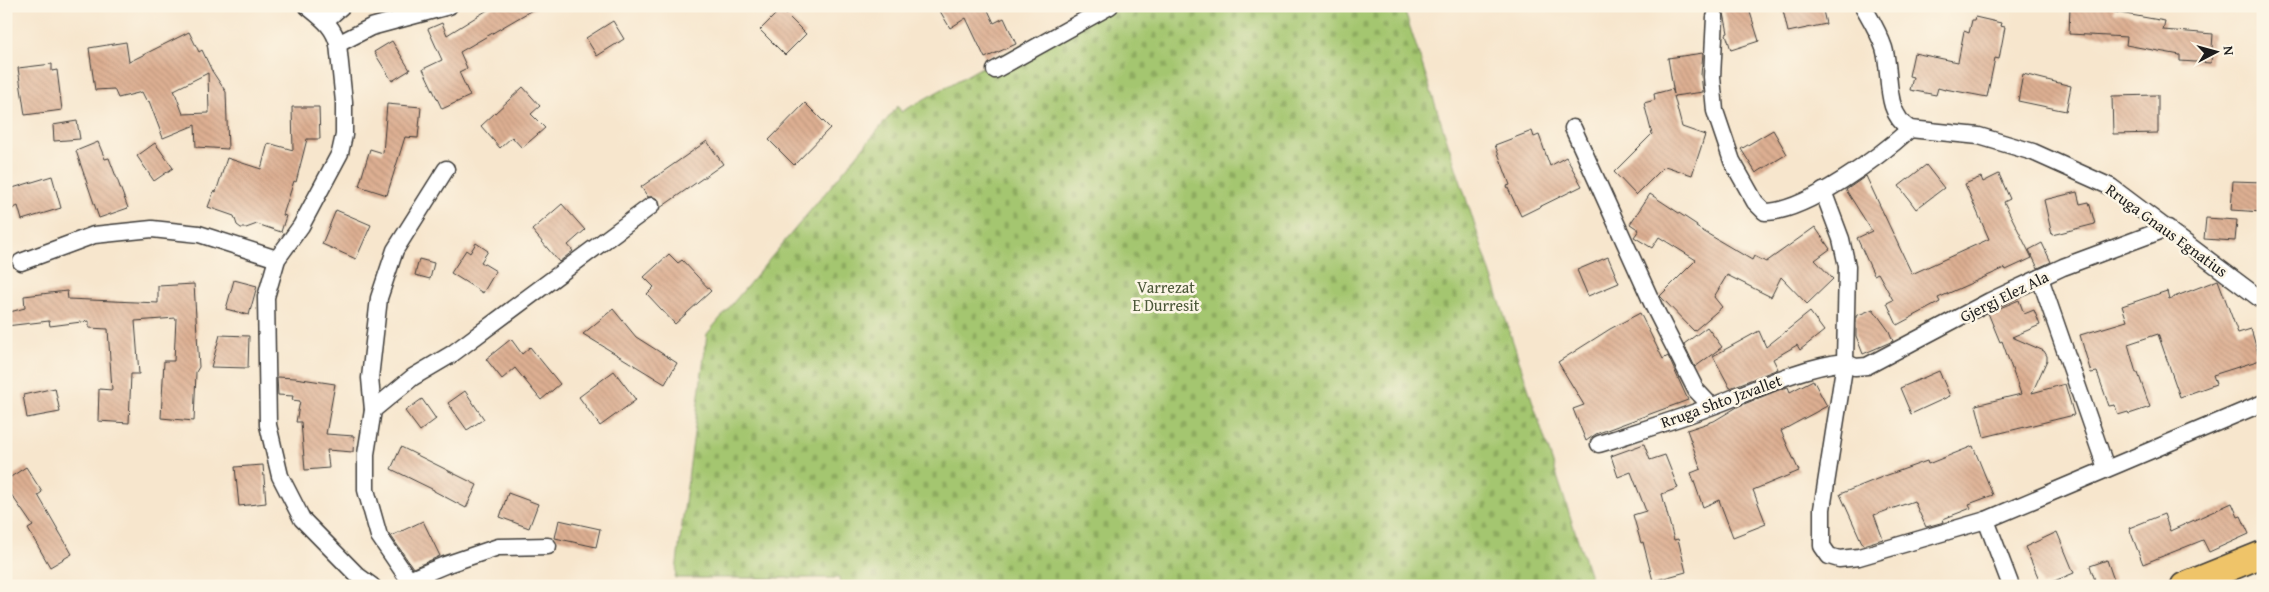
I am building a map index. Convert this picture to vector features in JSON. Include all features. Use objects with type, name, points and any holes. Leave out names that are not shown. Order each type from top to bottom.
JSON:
[{"type":"main road","points":[[2184,586],[2263,554]]},
{"type":"street","points":[[307,6],[326,20],[336,35],[344,102],[344,135],[340,153],[301,226],[277,259],[266,297],[268,425],[280,476],[302,519],[358,576],[372,586]]},
{"type":"street","points":[[326,20],[342,6]]},
{"type":"street","points":[[338,44],[371,27],[449,6]]},
{"type":"street","points":[[995,70],[1110,6]]},
{"type":"street","points":[[1715,17],[1712,77],[1715,111],[1732,161],[1755,202],[1765,212],[1778,212],[1823,191],[1887,150],[1910,129],[1902,124],[1896,114],[1891,97],[1884,49],[1876,29],[1863,6]]},
{"type":"street","points":[[1573,128],[1654,307],[1696,390],[1710,406]]},
{"type":"street","name":"Rruga Gnaus Egnatius","points":[[1910,129],[1979,136],[2033,152],[2111,186],[2263,302]]},
{"type":"street","points":[[446,169],[395,250],[379,298],[370,378],[373,410],[366,454],[366,490],[379,536],[411,583],[445,565],[498,547],[548,546]]},
{"type":"street","points":[[1823,191],[1842,239],[1847,266],[1845,362],[1822,509],[1822,546],[1829,556],[1839,559],[1859,557],[1986,520],[2263,403]]},
{"type":"street","points":[[373,410],[413,377],[452,354],[651,206]]},
{"type":"street","name":"Gjergj Elez Ala","points":[[1845,362],[1855,367],[1867,366],[1990,301],[2063,267],[2168,228]]},
{"type":"street","points":[[22,262],[94,236],[152,229],[199,234],[277,259]]},
{"type":"street","points":[[2040,278],[2106,468]]},
{"type":"street","name":"Rruga Shto Jzvallet","points":[[1599,444],[1710,406],[1806,370],[1825,364],[1845,362]]},
{"type":"street","points":[[1986,520],[2011,586]]},
{"type":"green space","name":"Varrezat E Durresit","points":[[1092,6],[1403,6],[1593,586],[840,586],[839,578],[675,578],[707,334],[898,106],[901,112]]},
{"type":"building","points":[[494,6],[539,6],[460,52],[467,68],[459,72],[470,96],[442,109],[423,69],[442,60],[428,29],[442,23],[447,35]]},
{"type":"building","points":[[937,6],[986,6],[994,23],[1004,18],[1016,44],[985,58],[966,18],[950,28]]},
{"type":"building","points":[[1719,6],[1748,6],[1759,41],[1731,50],[1726,34],[1728,33],[1724,13]]},
{"type":"building","points":[[1782,6],[1822,6],[1826,24],[1788,32]]},
{"type":"building","points":[[2070,6],[2114,7],[2114,12],[2165,21],[2163,30],[2213,34],[2211,63],[2180,61],[2180,55],[2126,45],[2127,37],[2069,34]]},
{"type":"building","points":[[781,9],[806,34],[785,55],[760,30]]},
{"type":"building","points":[[1975,17],[2001,23],[2000,26],[2005,27],[1999,59],[1995,58],[1987,97],[1938,88],[1936,95],[1910,90],[1913,77],[1909,76],[1914,53],[1958,62],[1964,31],[1969,33],[1972,20]]},
{"type":"building","points":[[613,21],[624,39],[597,56],[586,38]]},
{"type":"building","points":[[189,32],[199,52],[202,50],[212,71],[226,92],[228,149],[196,147],[195,125],[163,138],[149,101],[147,102],[142,92],[118,98],[114,89],[95,90],[89,48],[126,42],[129,62]],"holes":[[[208,73],[209,113],[183,114],[174,90]]]},
{"type":"building","points":[[392,41],[410,70],[392,81],[374,52]]},
{"type":"building","points":[[1703,53],[1701,75],[1703,92],[1674,96],[1682,127],[1705,135],[1692,175],[1665,166],[1636,195],[1614,172],[1652,134],[1644,103],[1655,100],[1654,94],[1672,89],[1674,94],[1668,58]]},
{"type":"building","points":[[52,64],[52,71],[57,70],[62,110],[25,115],[18,68]]},
{"type":"building","points":[[2023,74],[2071,86],[2066,111],[2018,101]]},
{"type":"building","points":[[523,87],[540,106],[531,114],[545,128],[522,148],[512,137],[500,148],[481,126]]},
{"type":"building","points":[[2158,95],[2158,133],[2113,134],[2112,96]]},
{"type":"building","points":[[805,103],[830,128],[794,165],[769,140]]},
{"type":"building","points":[[387,104],[421,107],[418,138],[405,137],[387,195],[359,186],[370,149],[383,153]]},
{"type":"building","points":[[292,107],[319,107],[320,139],[307,139],[296,182],[294,181],[283,215],[286,216],[281,232],[257,224],[241,228],[237,225],[234,216],[208,207],[214,191],[216,192],[227,158],[261,169],[268,143],[293,150]]},
{"type":"building","points":[[77,121],[80,139],[54,141],[53,125]]},
{"type":"building","points":[[1773,130],[1787,154],[1756,173],[1741,149]]},
{"type":"building","points":[[1532,131],[1534,137],[1539,135],[1550,166],[1566,157],[1582,186],[1521,216],[1507,186],[1510,185],[1495,145]]},
{"type":"building","points":[[707,141],[723,164],[660,208],[659,200],[654,197],[648,197],[641,187]]},
{"type":"building","points":[[98,142],[105,159],[109,158],[128,208],[99,218],[76,151]]},
{"type":"building","points":[[155,143],[173,168],[154,181],[137,156]]},
{"type":"building","points":[[1926,165],[1944,188],[1916,209],[1899,186]]},
{"type":"building","points":[[1999,174],[2010,199],[2004,202],[2032,258],[1938,298],[1940,302],[1897,325],[1887,303],[1893,300],[1878,273],[1874,275],[1857,238],[1872,231],[1846,190],[1866,176],[1912,274],[1989,239],[1965,184],[1981,177],[1983,182]]},
{"type":"building","points":[[52,176],[61,208],[22,220],[18,206],[6,212],[6,190]]},
{"type":"building","points":[[2233,181],[2263,182],[2263,212],[2231,210]]},
{"type":"building","points":[[2077,192],[2080,204],[2089,202],[2095,224],[2052,235],[2044,200]]},
{"type":"building","points":[[1650,194],[1697,225],[1696,227],[1752,260],[1754,256],[1766,262],[1815,227],[1830,249],[1815,260],[1833,279],[1807,304],[1781,277],[1771,297],[1727,275],[1714,297],[1722,307],[1694,331],[1660,296],[1696,260],[1659,237],[1652,248],[1634,237],[1639,230],[1630,224]]},
{"type":"building","points":[[562,204],[585,230],[568,245],[573,251],[559,262],[532,230]]},
{"type":"building","points":[[336,210],[371,225],[356,259],[322,244]]},
{"type":"building","points":[[2206,218],[2237,220],[2235,241],[2204,239]]},
{"type":"building","points":[[476,243],[488,251],[481,262],[496,271],[483,293],[451,273],[466,250],[470,253]]},
{"type":"building","points":[[2042,243],[2051,262],[2038,268],[2029,250]]},
{"type":"building","points":[[669,254],[678,263],[682,260],[711,291],[675,324],[647,294],[654,287],[644,277]]},
{"type":"building","points":[[1608,257],[1619,283],[1588,296],[1577,270]]},
{"type":"building","points":[[419,259],[434,263],[430,279],[415,275]]},
{"type":"building","points":[[234,280],[257,286],[249,315],[226,309]]},
{"type":"building","points":[[2218,280],[2238,333],[2251,329],[2260,360],[2213,375],[2216,384],[2180,397],[2158,334],[2128,344],[2136,373],[2138,373],[2150,407],[2129,414],[2128,412],[2118,415],[2115,405],[2109,406],[2097,372],[2091,373],[2080,335],[2127,321],[2122,306],[2167,291],[2169,299]]},
{"type":"building","points":[[194,284],[199,367],[196,372],[194,421],[161,418],[164,361],[174,361],[176,318],[135,321],[139,374],[131,374],[129,423],[98,421],[99,389],[112,390],[108,329],[89,328],[89,321],[50,326],[49,321],[6,326],[6,313],[25,308],[24,296],[67,291],[68,299],[158,303],[158,286]]},
{"type":"building","points":[[2019,300],[2024,314],[2034,310],[2040,325],[2012,337],[2044,351],[2047,356],[2047,360],[2032,393],[2065,384],[2074,415],[1984,437],[1976,405],[2021,394],[2002,341],[2000,342],[1988,313]]},
{"type":"building","points":[[613,309],[636,337],[677,363],[665,384],[583,334]]},
{"type":"building","points":[[1873,309],[1889,331],[1893,341],[1863,354],[1856,336],[1856,316]]},
{"type":"building","points":[[1810,312],[1824,331],[1800,350],[1797,345],[1773,359],[1778,369],[1730,388],[1713,356],[1759,331],[1766,347]]},
{"type":"building","points":[[1640,313],[1663,359],[1668,356],[1688,400],[1596,434],[1586,441],[1573,409],[1584,405],[1558,362],[1610,329]]},
{"type":"building","points":[[1707,327],[1722,347],[1695,367],[1684,344]]},
{"type":"building","points":[[220,335],[249,336],[248,368],[211,367]]},
{"type":"building","points":[[511,339],[522,354],[530,347],[560,384],[541,400],[515,368],[502,379],[486,359]]},
{"type":"building","points":[[614,371],[636,400],[600,426],[579,397]]},
{"type":"building","points":[[1939,371],[1950,396],[1911,414],[1900,388]]},
{"type":"building","points":[[277,377],[335,384],[326,434],[354,436],[353,452],[327,450],[329,468],[305,470],[301,422],[296,422],[300,401],[292,400],[293,396],[278,395]]},
{"type":"building","points":[[1813,380],[1827,406],[1781,431],[1799,471],[1753,490],[1766,524],[1733,537],[1719,500],[1703,507],[1691,473],[1701,469],[1687,430],[1714,421],[1739,406],[1784,388],[1788,387],[1790,392]]},
{"type":"building","points":[[55,388],[60,412],[27,418],[23,395]]},
{"type":"building","points":[[465,391],[484,419],[467,430],[448,403]]},
{"type":"building","points":[[422,399],[436,419],[420,431],[405,411]]},
{"type":"building","points":[[1644,444],[1650,460],[1665,455],[1678,488],[1662,494],[1674,540],[1678,539],[1686,572],[1653,581],[1643,542],[1641,543],[1633,515],[1646,511],[1631,472],[1618,477],[1611,456]]},
{"type":"building","points":[[1973,446],[1993,495],[1969,504],[1971,508],[1943,519],[1944,522],[1926,527],[1914,501],[1874,515],[1883,539],[1863,545],[1840,494],[1882,477],[1927,461],[1928,464]]},
{"type":"building","points":[[401,447],[477,485],[466,508],[391,469]]},
{"type":"building","points":[[263,465],[266,503],[239,506],[235,467]]},
{"type":"building","points":[[26,467],[42,492],[38,495],[72,554],[50,567],[28,529],[33,526],[6,487],[6,480]]},
{"type":"building","points":[[508,493],[538,504],[529,528],[500,517]]},
{"type":"building","points":[[2232,503],[2238,517],[2241,516],[2249,534],[2209,552],[2203,540],[2143,564],[2129,528],[2164,514],[2170,531]]},
{"type":"building","points":[[559,520],[600,529],[596,547],[555,538]]},
{"type":"building","points":[[423,521],[440,556],[413,568],[391,536]]},
{"type":"building","points":[[2057,532],[2074,573],[2042,586],[2025,547]]},
{"type":"building","points":[[2107,560],[2116,586],[2097,586],[2090,566]]}]
